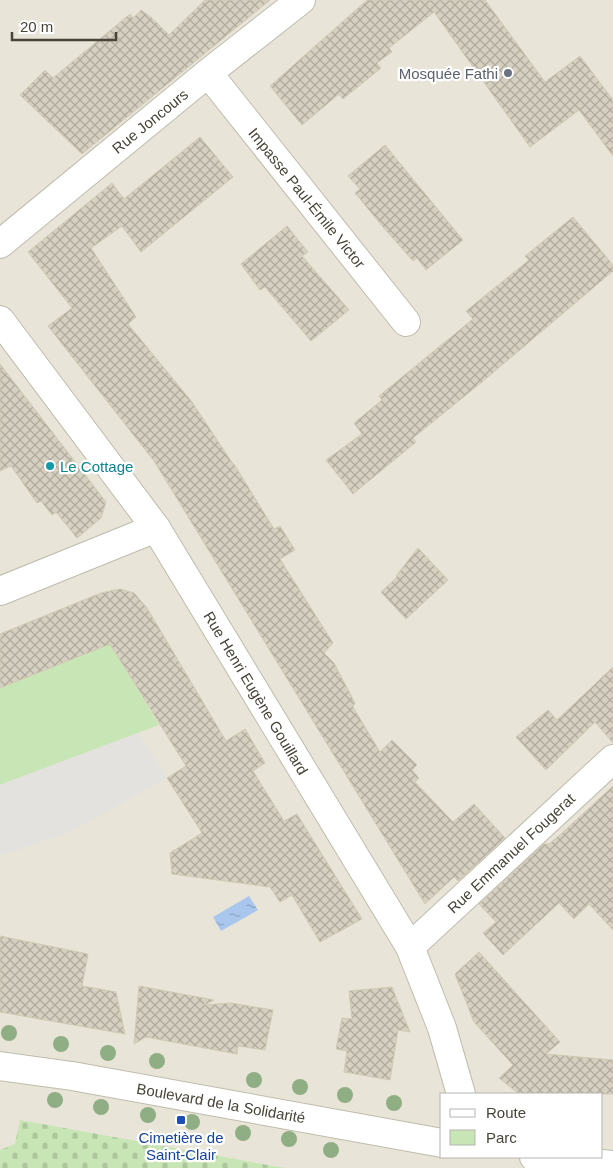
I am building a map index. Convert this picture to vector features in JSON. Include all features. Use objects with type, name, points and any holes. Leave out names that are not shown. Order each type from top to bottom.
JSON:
[{"type":"street","name":"Rue Joncours","points":[[0,244],[301,0]]},
{"type":"street","name":"Impasse Paul-Émile Victor","points":[[208,74],[406,322]]},
{"type":"street","name":"Rue Henri Eugène Gouillard","points":[[0,320],[156,528],[410,946],[442,1028],[461,1093]]},
{"type":"street","points":[[0,591],[156,528]]},
{"type":"street","name":"Rue Emmanuel Fougerat","points":[[410,946],[613,759]]},
{"type":"street","name":"Boulevard de la Solidarité","points":[[0,1066],[72,1076],[440,1143]]},
{"type":"street","points":[[544,1158],[613,1165]]},
{"type":"shaded area","points":[[0,0],[613,0],[613,1168],[0,1168]]},
{"type":"shaded area","points":[[138,733],[167,778],[70,832],[0,856],[0,785]]},
{"type":"green space","points":[[110,644],[159,725],[0,785],[0,688]]},
{"type":"green space","points":[[20,1120],[285,1168],[0,1168],[0,1150],[15,1144]]},
{"type":"water","points":[[249,896],[258,910],[221,931],[213,917]]},
{"type":"building","points":[[205,0],[270,0],[82,154],[20,95],[45,70],[53,78],[130,14],[133,18],[141,10],[169,35]]},
{"type":"building","points":[[367,0],[485,0],[545,82],[580,56],[613,100],[613,156],[579,110],[530,147],[434,12],[389,48],[392,52],[377,63],[381,68],[343,99],[339,94],[302,125],[270,86]]},
{"type":"building","points":[[200,137],[233,177],[141,252],[122,226],[91,248],[136,317],[128,324],[192,402],[234,464],[274,529],[280,526],[295,550],[280,559],[333,643],[324,653],[334,663],[355,703],[353,707],[380,752],[392,740],[417,765],[412,770],[419,778],[415,782],[453,822],[474,804],[505,838],[458,881],[454,877],[425,904],[154,461],[48,326],[72,308],[28,252],[112,183],[124,199]]},
{"type":"building","points":[[385,145],[463,240],[426,270],[417,258],[413,261],[383,227],[355,193],[360,189],[348,176]]},
{"type":"building","points":[[573,217],[613,265],[613,271],[413,438],[416,442],[353,494],[326,460],[362,434],[354,423],[382,400],[379,396],[473,319],[466,311],[529,260],[525,256]]},
{"type":"building","points":[[287,226],[308,252],[302,256],[349,310],[311,341],[265,287],[260,290],[241,264]]},
{"type":"building","points":[[0,364],[106,502],[101,518],[77,538],[56,512],[52,515],[41,501],[37,503],[11,466],[0,471]]},
{"type":"building","points":[[418,548],[448,580],[406,619],[381,592],[397,577]]},
{"type":"building","points":[[120,589],[134,593],[147,608],[226,741],[245,729],[265,763],[253,771],[284,821],[297,814],[362,919],[320,942],[292,895],[280,902],[270,887],[172,874],[170,853],[202,833],[167,778],[186,766],[110,644],[0,688],[0,634],[101,593]]},
{"type":"building","points":[[613,667],[613,743],[595,722],[546,770],[516,737],[548,710],[557,720]]},
{"type":"building","points":[[613,786],[613,930],[589,904],[574,919],[559,903],[503,955],[483,933],[496,922],[479,904],[544,844],[549,844],[561,834]]},
{"type":"building","points":[[0,936],[88,954],[82,986],[116,992],[125,1034],[0,1012]]},
{"type":"building","points":[[479,952],[560,1042],[546,1054],[613,1060],[613,1094],[518,1093],[499,1078],[513,1065],[474,1022],[455,974]]},
{"type":"building","points":[[139,986],[214,1000],[204,1005],[231,1003],[273,1010],[265,1050],[238,1046],[237,1054],[146,1037],[134,1044]]},
{"type":"building","points":[[392,987],[410,1032],[398,1030],[390,1080],[344,1072],[347,1051],[336,1049],[342,1018],[352,1019],[349,991]]},
{"type":"place","name":"Mosquée Fathi","points":[[508,73]]},
{"type":"place","name":"Le Cottage","points":[[50,466]]},
{"type":"place","name":"Cimetière de Saint-Clair","points":[[181,1120]]}]
